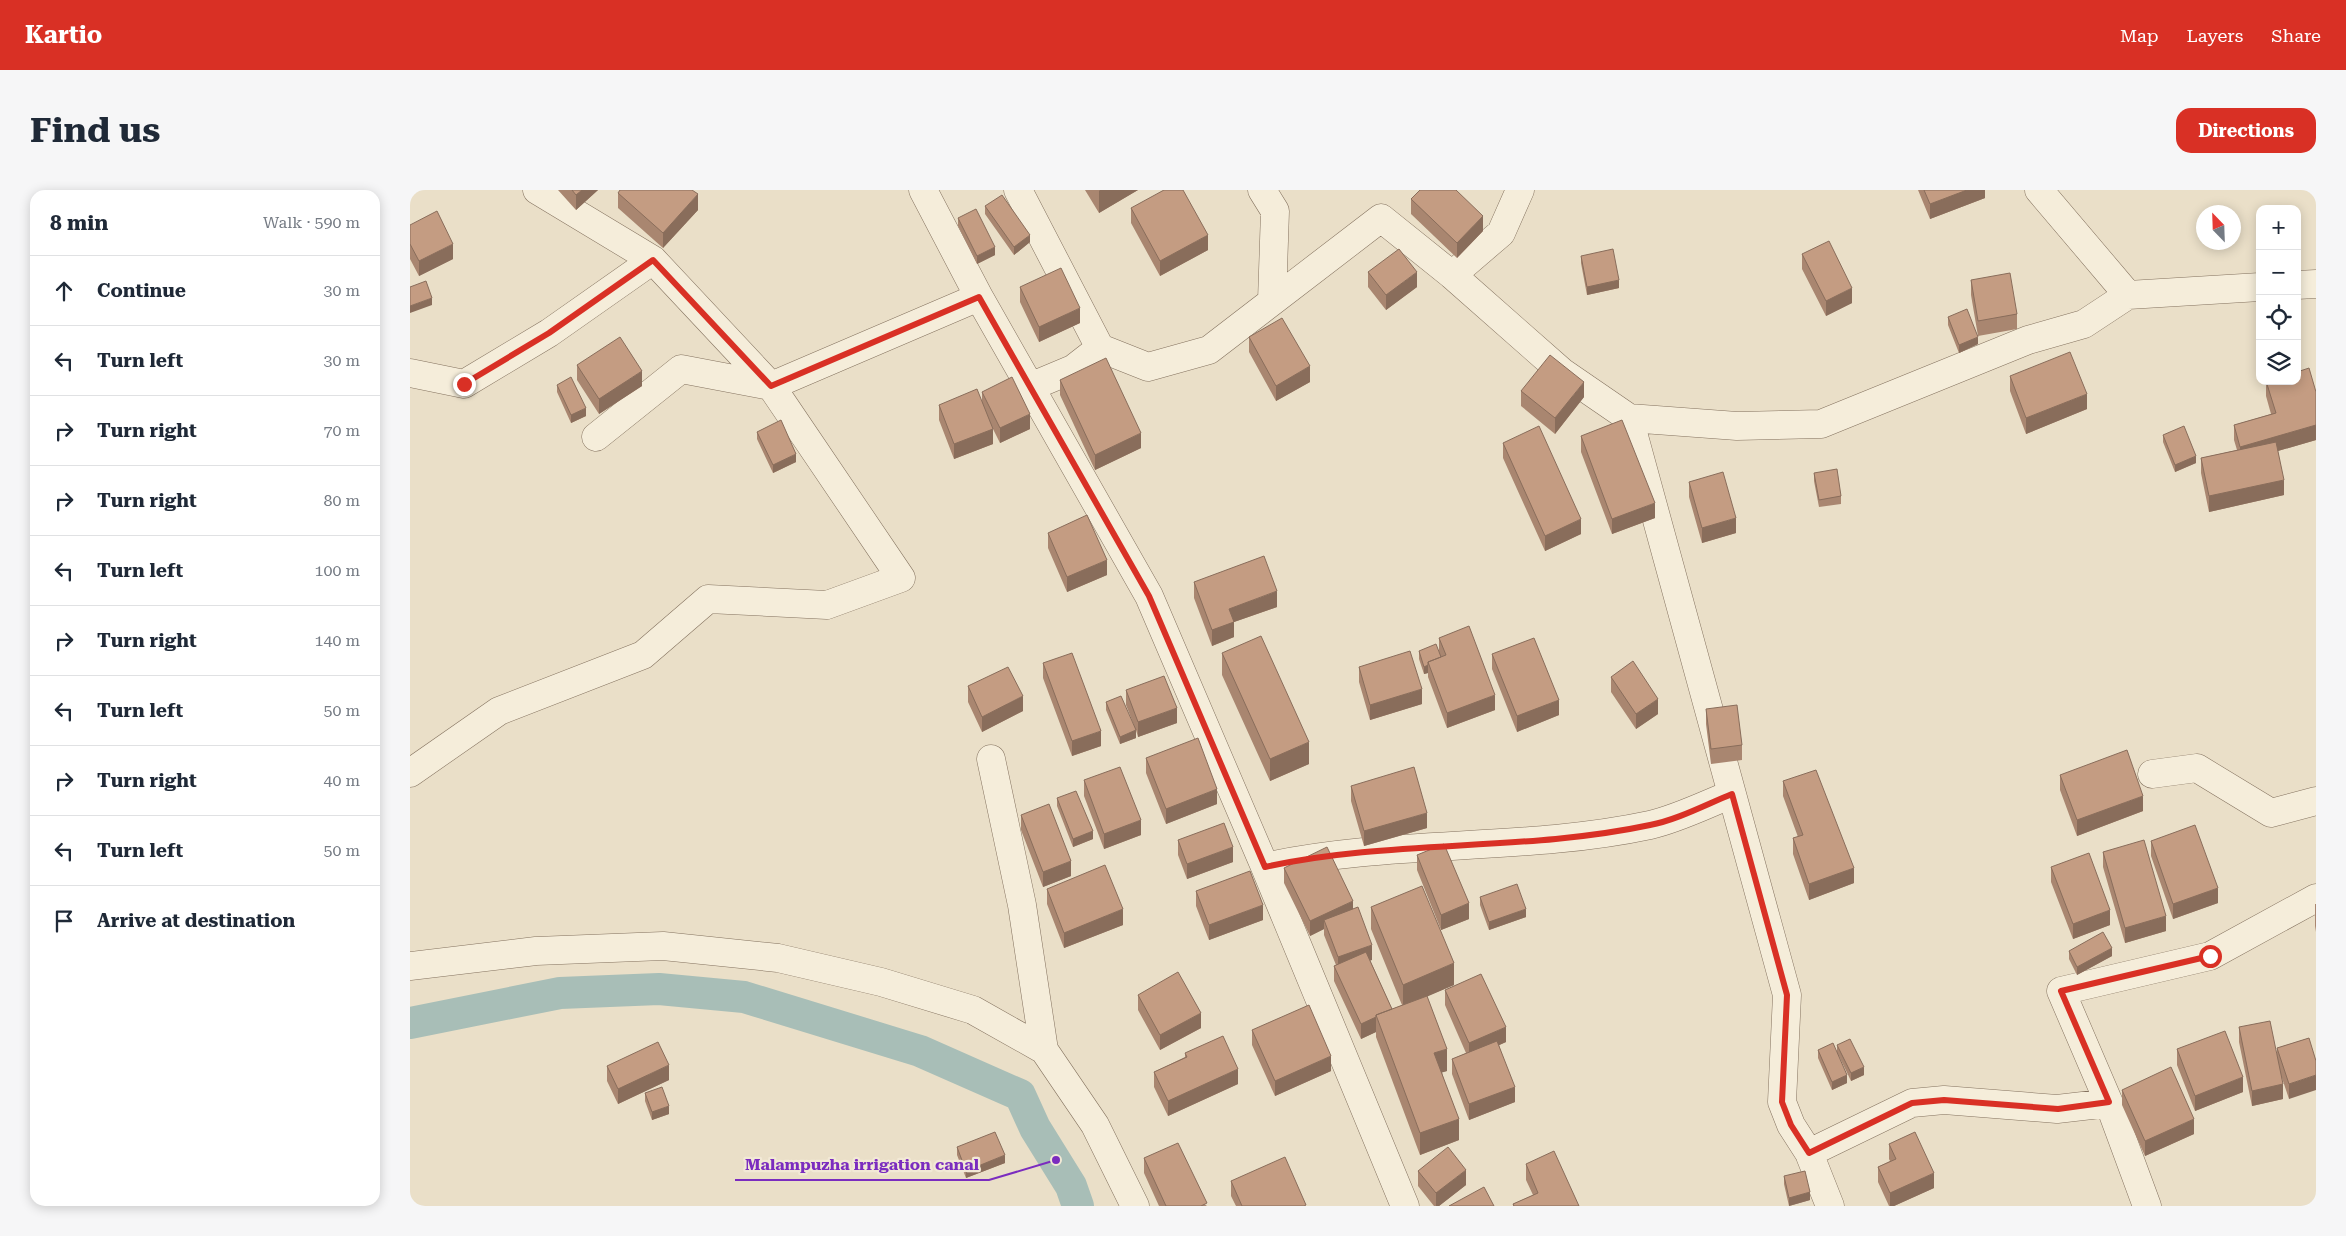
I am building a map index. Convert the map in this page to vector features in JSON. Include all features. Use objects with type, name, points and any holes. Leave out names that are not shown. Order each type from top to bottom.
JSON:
[{"type":"street","points":[[410,772],[498,711],[643,655],[708,599],[827,605],[901,578],[771,386],[653,260],[537,190]]},
{"type":"street","points":[[923,190],[979,297],[1149,596],[1265,867],[1397,1201]]},
{"type":"street","points":[[1018,190],[1100,348],[1148,367],[1209,350],[1381,218],[1452,275],[1562,372],[1630,418],[1737,426],[1821,424],[2028,340],[2084,324],[2128,294],[2256,287]]},
{"type":"street","points":[[1262,190],[1275,211],[1272,302]]},
{"type":"street","points":[[1452,275],[1501,232],[1520,190]]},
{"type":"street","points":[[2038,190],[2128,294]]},
{"type":"street","points":[[410,373],[464,384],[549,333],[653,260]]},
{"type":"street","points":[[2301,285],[2316,284]]},
{"type":"street","points":[[596,437],[681,369],[771,386],[979,297]]},
{"type":"street","points":[[1030,387],[1073,369],[1100,348]]},
{"type":"street","points":[[1630,418],[1787,995],[1782,1102],[1791,1125],[1809,1153],[1830,1206]]},
{"type":"street","points":[[991,759],[1022,905],[1044,1050],[1095,1125],[1135,1206]]},
{"type":"street","points":[[2152,774],[2197,768],[2270,814],[2316,802]]},
{"type":"street","points":[[1265,867],[1308,858],[1553,840],[1652,825],[1732,794]]},
{"type":"street","points":[[2147,1206],[2109,1102],[2061,991],[2210,956],[2316,898]]},
{"type":"street","points":[[410,966],[536,951],[663,946],[778,958],[881,982],[973,1010],[1044,1050]]},
{"type":"street","points":[[1809,1153],[1912,1103],[1944,1100],[2058,1109],[2109,1102]]},
{"type":"building","points":[[572,190],[582,190],[576,195]]},
{"type":"building","points":[[620,190],[692,190],[698,194],[663,233],[618,193]]},
{"type":"building","points":[[1164,190],[1183,190],[1208,235],[1160,261],[1131,208]]},
{"type":"building","points":[[1420,190],[1456,190],[1483,216],[1457,243],[1411,199]]},
{"type":"building","points":[[1924,190],[1967,190],[1930,204]]},
{"type":"building","points":[[1002,195],[1030,235],[1014,247],[985,206]]},
{"type":"building","points":[[976,209],[995,247],[977,256],[958,218]]},
{"type":"building","points":[[437,211],[453,244],[419,261],[410,244],[410,225]]},
{"type":"building","points":[[1829,241],[1852,288],[1826,301],[1802,254]]},
{"type":"building","points":[[1399,249],[1417,272],[1386,295],[1368,272]]},
{"type":"building","points":[[1613,249],[1619,280],[1587,287],[1581,256]]},
{"type":"building","points":[[1061,268],[1080,308],[1039,327],[1020,287]]},
{"type":"building","points":[[2010,273],[2017,314],[1978,321],[1971,280]]},
{"type":"building","points":[[426,281],[432,298],[410,306],[410,287]]},
{"type":"building","points":[[1967,309],[1978,337],[1959,345],[1948,317]]},
{"type":"building","points":[[1282,318],[1310,366],[1276,386],[1249,337]]},
{"type":"building","points":[[620,337],[642,371],[599,399],[577,365]]},
{"type":"building","points":[[2070,352],[2087,394],[2026,418],[2010,376]]},
{"type":"building","points":[[1550,355],[1584,382],[1555,418],[1521,391]]},
{"type":"building","points":[[1106,358],[1141,433],[1095,455],[1060,380]]},
{"type":"building","points":[[2309,368],[2316,392],[2316,425],[2240,447],[2234,425],[2276,413],[2267,385],[2301,385],[2301,371]]},
{"type":"building","points":[[571,377],[586,408],[571,415],[557,385]]},
{"type":"building","points":[[1012,377],[1030,414],[1000,428],[982,392]]},
{"type":"building","points":[[977,389],[993,429],[954,444],[939,405]]},
{"type":"building","points":[[781,420],[796,454],[773,465],[757,432]]},
{"type":"building","points":[[1622,420],[1655,503],[1612,519],[1581,436]]},
{"type":"building","points":[[1539,426],[1581,519],[1545,536],[1503,443]]},
{"type":"building","points":[[2184,426],[2196,456],[2175,465],[2163,435]]},
{"type":"building","points":[[2276,442],[2284,480],[2209,496],[2201,458]]},
{"type":"building","points":[[1837,469],[1841,496],[1819,500],[1814,473]]},
{"type":"building","points":[[1723,472],[1736,518],[1702,528],[1689,482]]},
{"type":"building","points":[[1087,515],[1107,560],[1067,577],[1048,533]]},
{"type":"building","points":[[1264,556],[1277,591],[1229,609],[1234,622],[1212,630],[1194,582]]},
{"type":"building","points":[[1469,626],[1495,695],[1447,713],[1428,662],[1446,655],[1439,638]]},
{"type":"building","points":[[1261,636],[1309,742],[1270,759],[1222,653]]},
{"type":"building","points":[[1534,638],[1559,700],[1517,716],[1492,654]]},
{"type":"building","points":[[1436,644],[1441,657],[1428,662],[1428,665],[1424,667],[1419,651]]},
{"type":"building","points":[[1410,651],[1422,689],[1370,705],[1359,667]]},
{"type":"building","points":[[1072,653],[1101,731],[1072,741],[1043,663]]},
{"type":"building","points":[[1633,661],[1658,699],[1636,714],[1611,677]]},
{"type":"building","points":[[1008,667],[1023,696],[982,717],[968,686]]},
{"type":"building","points":[[1164,676],[1177,708],[1138,722],[1126,690]]},
{"type":"building","points":[[1121,696],[1136,730],[1120,737],[1106,702]]},
{"type":"building","points":[[1737,705],[1742,745],[1711,749],[1706,709]]},
{"type":"building","points":[[1198,738],[1217,789],[1166,809],[1146,758]]},
{"type":"building","points":[[2127,750],[2143,796],[2077,820],[2060,775]]},
{"type":"building","points":[[1120,767],[1141,820],[1104,834],[1084,780]]},
{"type":"building","points":[[1414,767],[1427,813],[1364,831],[1351,786]]},
{"type":"building","points":[[1816,770],[1854,868],[1809,884],[1793,838],[1803,835],[1783,781]]},
{"type":"building","points":[[1076,791],[1093,831],[1073,839],[1057,798]]},
{"type":"building","points":[[1049,804],[1071,861],[1043,872],[1021,815]]},
{"type":"building","points":[[1224,823],[1233,847],[1187,864],[1178,840]]},
{"type":"building","points":[[2195,825],[2218,888],[2173,904],[2151,841]]},
{"type":"building","points":[[2144,840],[2166,916],[2125,928],[2103,852]]},
{"type":"building","points":[[1444,844],[1469,903],[1441,915],[1417,855]]},
{"type":"building","points":[[1327,847],[1353,901],[1310,921],[1284,868]]},
{"type":"building","points":[[2089,853],[2110,910],[2073,924],[2051,867]]},
{"type":"building","points":[[1105,865],[1123,909],[1064,933],[1047,889]]},
{"type":"building","points":[[1250,871],[1263,905],[1209,925],[1196,891]]},
{"type":"building","points":[[1517,884],[1526,909],[1489,922],[1480,897]]},
{"type":"building","points":[[1422,886],[1454,963],[1403,985],[1371,907]]},
{"type":"building","points":[[1358,907],[1372,945],[1338,957],[1324,920]]},
{"type":"building","points":[[2103,932],[2112,948],[2077,967],[2069,951]]},
{"type":"building","points":[[1366,952],[1392,1009],[1376,1015],[1376,1017],[1361,1024],[1334,966]]},
{"type":"building","points":[[1178,972],[1201,1013],[1160,1035],[1138,995]]},
{"type":"building","points":[[1481,974],[1506,1027],[1469,1043],[1445,990]]},
{"type":"building","points":[[1427,996],[1447,1049],[1434,1053],[1459,1119],[1420,1133],[1376,1015]]},
{"type":"building","points":[[1309,1005],[1331,1056],[1275,1081],[1252,1030]]},
{"type":"building","points":[[2270,1021],[2283,1084],[2252,1091],[2239,1027]]},
{"type":"building","points":[[2225,1031],[2243,1077],[2195,1096],[2177,1049]]},
{"type":"building","points":[[1223,1036],[1238,1069],[1168,1101],[1154,1072],[1187,1057],[1185,1053]]},
{"type":"building","points":[[2309,1038],[2316,1061],[2316,1075],[2289,1084],[2277,1048]]},
{"type":"building","points":[[1850,1039],[1864,1067],[1851,1073],[1837,1045]]},
{"type":"building","points":[[1497,1041],[1515,1087],[1469,1104],[1452,1059]]},
{"type":"building","points":[[658,1042],[669,1065],[618,1089],[607,1066]]},
{"type":"building","points":[[1833,1043],[1847,1075],[1832,1082],[1818,1050]]},
{"type":"building","points":[[2171,1067],[2194,1119],[2145,1141],[2122,1090]]},
{"type":"building","points":[[662,1087],[669,1106],[652,1112],[645,1093]]},
{"type":"building","points":[[995,1132],[1005,1155],[966,1171],[957,1147]]},
{"type":"building","points":[[1915,1132],[1934,1173],[1890,1193],[1878,1167],[1896,1159],[1889,1144]]},
{"type":"building","points":[[1178,1143],[1207,1203],[1201,1206],[1166,1206],[1144,1158]]},
{"type":"building","points":[[1448,1147],[1466,1170],[1436,1193],[1418,1171]]},
{"type":"building","points":[[1554,1151],[1579,1206],[1514,1206],[1513,1204],[1538,1193],[1526,1164]]},
{"type":"building","points":[[1285,1157],[1306,1205],[1242,1206],[1231,1181]]},
{"type":"building","points":[[1805,1171],[1810,1192],[1789,1198],[1784,1176]]},
{"type":"building","points":[[1484,1187],[1494,1206],[1449,1206]]},
{"type":"waterway","points":[[410,1023],[560,993],[659,989],[744,997],[920,1051],[1020,1095],[1035,1128],[1071,1186],[1078,1206]]},
{"type":"place","name":"Malampuzha irrigation canal","points":[[1056,1160]]},
{"type":"route","points":[[464,384],[549,333],[653,260],[771,386],[979,297],[1149,596],[1265,867],[1308,858],[1553,840],[1652,825],[1732,794],[1787,995],[1782,1102],[1791,1125],[1809,1153],[1912,1103],[1944,1100],[2058,1109],[2109,1102],[2061,991],[2210,956]]}]
